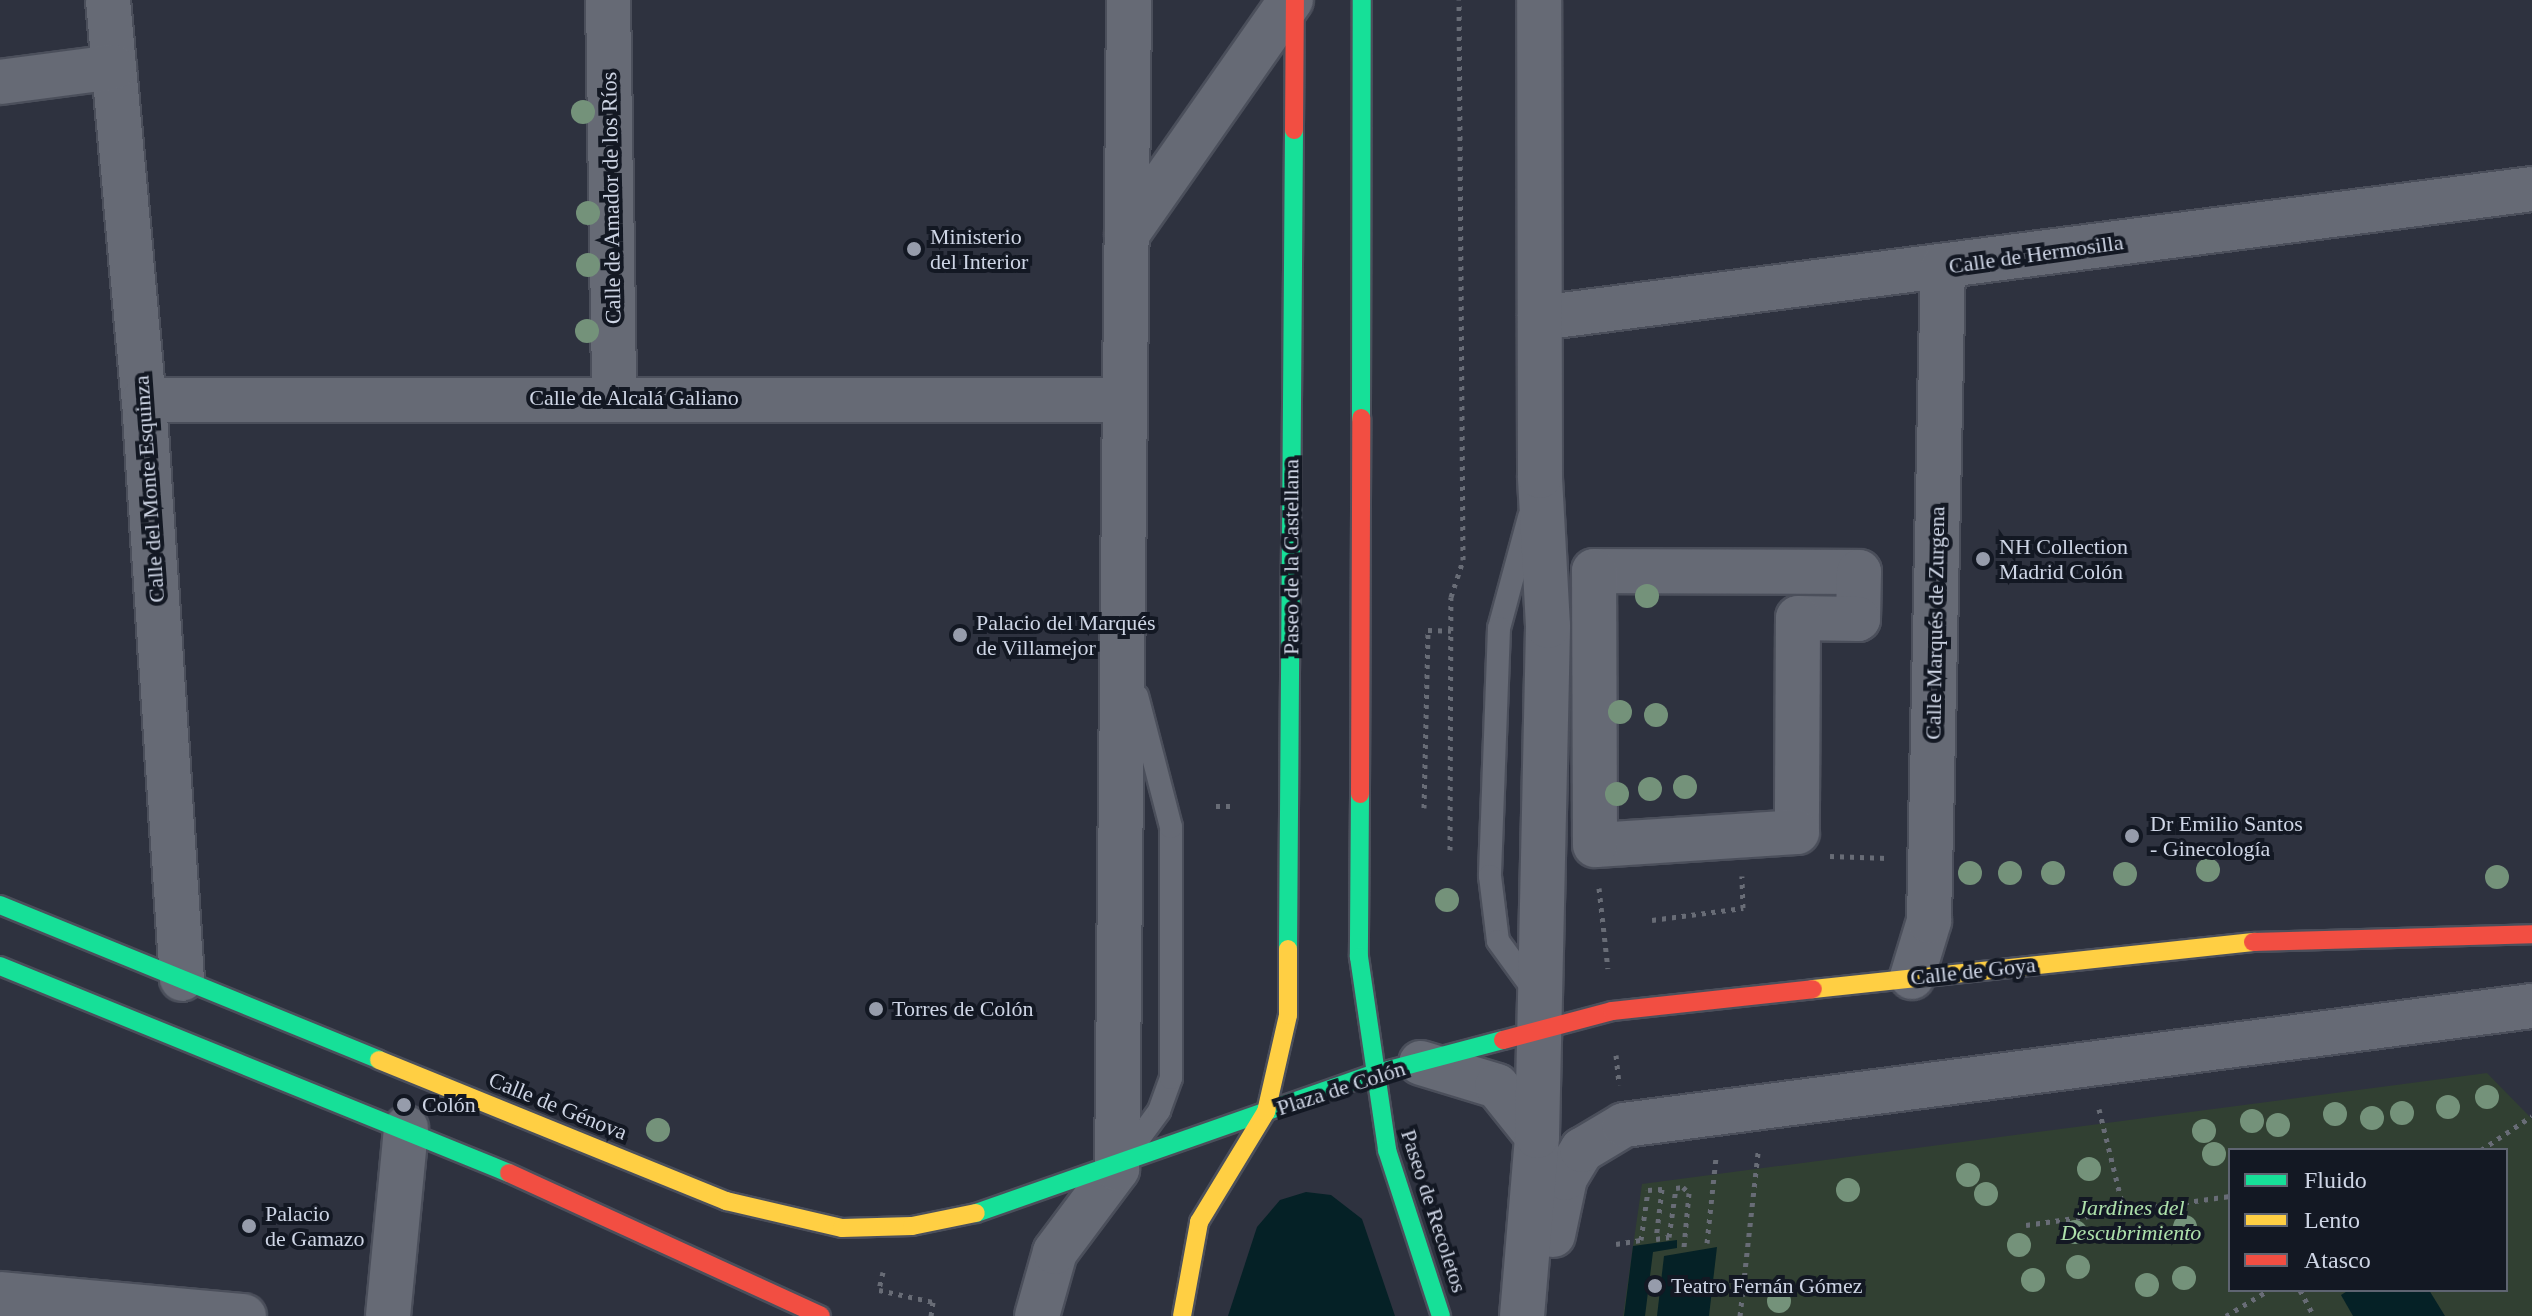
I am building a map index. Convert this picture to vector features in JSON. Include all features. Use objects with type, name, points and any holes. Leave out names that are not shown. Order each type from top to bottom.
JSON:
[{"type":"main road","name":"Paseo de la Castellana","points":[[1266,1112],[1288,1015],[1293,0]]},
{"type":"main road","points":[[1362,0],[1357,851],[1359,957],[1374,1074]]},
{"type":"main road","name":"Calle de Génova","points":[[0,905],[726,1201],[804,1223],[934,1223],[1117,1169]]},
{"type":"main road","name":"Calle de Goya","points":[[1421,1063],[1541,1015],[1612,1011],[2320,935],[2532,934]]},
{"type":"main road","points":[[0,966],[406,1128],[714,1261],[821,1316]]},
{"type":"main road","name":"Plaza de Colón","points":[[1117,1169],[1374,1074],[1421,1063]]},
{"type":"main road","name":"Paseo de Recoletos","points":[[1374,1074],[1387,1150],[1435,1281],[1441,1316]]},
{"type":"main road","points":[[1182,1316],[1199,1222],[1266,1112]]},
{"type":"street","name":"Calle del Monte Esquinza","points":[[108,0],[144,400],[182,979]]},
{"type":"street","name":"Calle de Amador de los Ríos","points":[[608,0],[614,397]]},
{"type":"street","points":[[1037,1316],[1055,1252],[1117,1169],[1129,0]]},
{"type":"street","name":"Paseo de la Castellana","points":[[1127,234],[1293,0]]},
{"type":"street","points":[[1522,1316],[1537,1136],[1548,626],[1540,476],[1539,0]]},
{"type":"street","points":[[0,82],[114,67]]},
{"type":"street","name":"Calle de Hermosilla","points":[[1540,318],[2532,189]]},
{"type":"street","name":"Calle Marqués de Zurgena","points":[[1912,977],[1929,921],[1943,266]]},
{"type":"street","name":"Calle de Alcalá Galiano","points":[[144,400],[614,397],[1125,400]]},
{"type":"street","points":[[1594,571],[1859,572],[1858,619],[1798,618],[1797,832],[1595,845],[1594,571]]},
{"type":"street","points":[[1538,1316],[1565,1178],[1582,1150],[1624,1125],[2532,1006]]},
{"type":"street","name":"Plaza de Colón","points":[[1421,1063],[1497,1086],[1537,1136]]},
{"type":"street","points":[[388,1316],[406,1128]]},
{"type":"street","points":[[0,1294],[244,1316]]},
{"type":"path","points":[[1450,850],[1451,597],[1463,560],[1459,0]]},
{"type":"path","points":[[1424,808],[1428,630],[1451,631]]},
{"type":"path","points":[[1216,806],[1232,806]]},
{"type":"path","points":[[1595,845],[1624,1125]]},
{"type":"path","points":[[1652,920],[1743,908]]},
{"type":"path","points":[[2099,1109],[2124,1211]]},
{"type":"path","points":[[2484,1148],[2532,1116]]},
{"type":"path","points":[[1740,1316],[1758,1152]]},
{"type":"path","points":[[1707,1243],[1716,1158]]},
{"type":"path","points":[[1616,1244],[1641,1240],[1648,1190],[1662,1189],[1656,1239],[1669,1237],[1676,1188],[1683,1187],[1689,1193],[1684,1247]]},
{"type":"path","points":[[2026,1225],[2228,1196]]},
{"type":"path","points":[[883,1272],[879,1290],[933,1302],[931,1316]]},
{"type":"path","points":[[2226,1316],[2266,1292]]},
{"type":"path","points":[[2301,1292],[2314,1316]]},
{"type":"green space","name":"Jardines del Descubrimiento","points":[[2487,1073],[2532,1119],[2532,1316],[1623,1316],[1642,1184]]},
{"type":"shaded area","points":[[1306,1192],[1331,1195],[1362,1219],[1395,1316],[1228,1316],[1257,1227],[1280,1200]]},
{"type":"shaded area","points":[[1677,1240],[1677,1248],[1653,1252],[1645,1316],[1624,1316],[1633,1246]]},
{"type":"shaded area","points":[[1717,1247],[1709,1316],[1657,1316],[1664,1256]]},
{"type":"shaded area","points":[[2346,1292],[2430,1292],[2445,1316],[2353,1316],[2341,1295]]},
{"type":"traffic: fast","points":[[1361,418],[1362,0]]},
{"type":"traffic: fast","points":[[1288,949],[1294,130]]},
{"type":"traffic: fast","points":[[1360,794],[1359,957],[1387,1150],[1441,1316]]},
{"type":"traffic: fast","points":[[0,905],[379,1060]]},
{"type":"traffic: fast","points":[[0,966],[509,1173]]},
{"type":"traffic: fast","points":[[976,1213],[1374,1074],[1503,1040]]},
{"type":"traffic: slow","points":[[1813,989],[2253,942]]},
{"type":"traffic: slow","points":[[1182,1316],[1199,1222],[1266,1112],[1288,1015],[1288,949]]},
{"type":"traffic: slow","points":[[379,1060],[726,1201],[842,1228],[912,1226],[976,1213]]},
{"type":"traffic: jam","points":[[1294,130],[1295,0]]},
{"type":"traffic: jam","points":[[1360,794],[1361,418]]},
{"type":"traffic: jam","points":[[2253,942],[2532,934]]},
{"type":"traffic: jam","points":[[1503,1040],[1612,1011],[1813,989]]},
{"type":"traffic: jam","points":[[509,1173],[821,1316]]},
{"type":"place","name":"Ministerio del Interior","points":[[914,249]]},
{"type":"place","name":"NH Collection Madrid Colón","points":[[1983,559]]},
{"type":"place","name":"Palacio del Marqués de Villamejor","points":[[960,635]]},
{"type":"place","name":"Dr Emilio Santos - Ginecología","points":[[2132,836]]},
{"type":"place","name":"Torres de Colón","points":[[876,1009]]},
{"type":"place","name":"Colón","points":[[404,1105]]},
{"type":"place","name":"Palacio de Gamazo","points":[[249,1226]]},
{"type":"place","name":"Teatro Fernán Gómez","points":[[1655,1286]]}]
